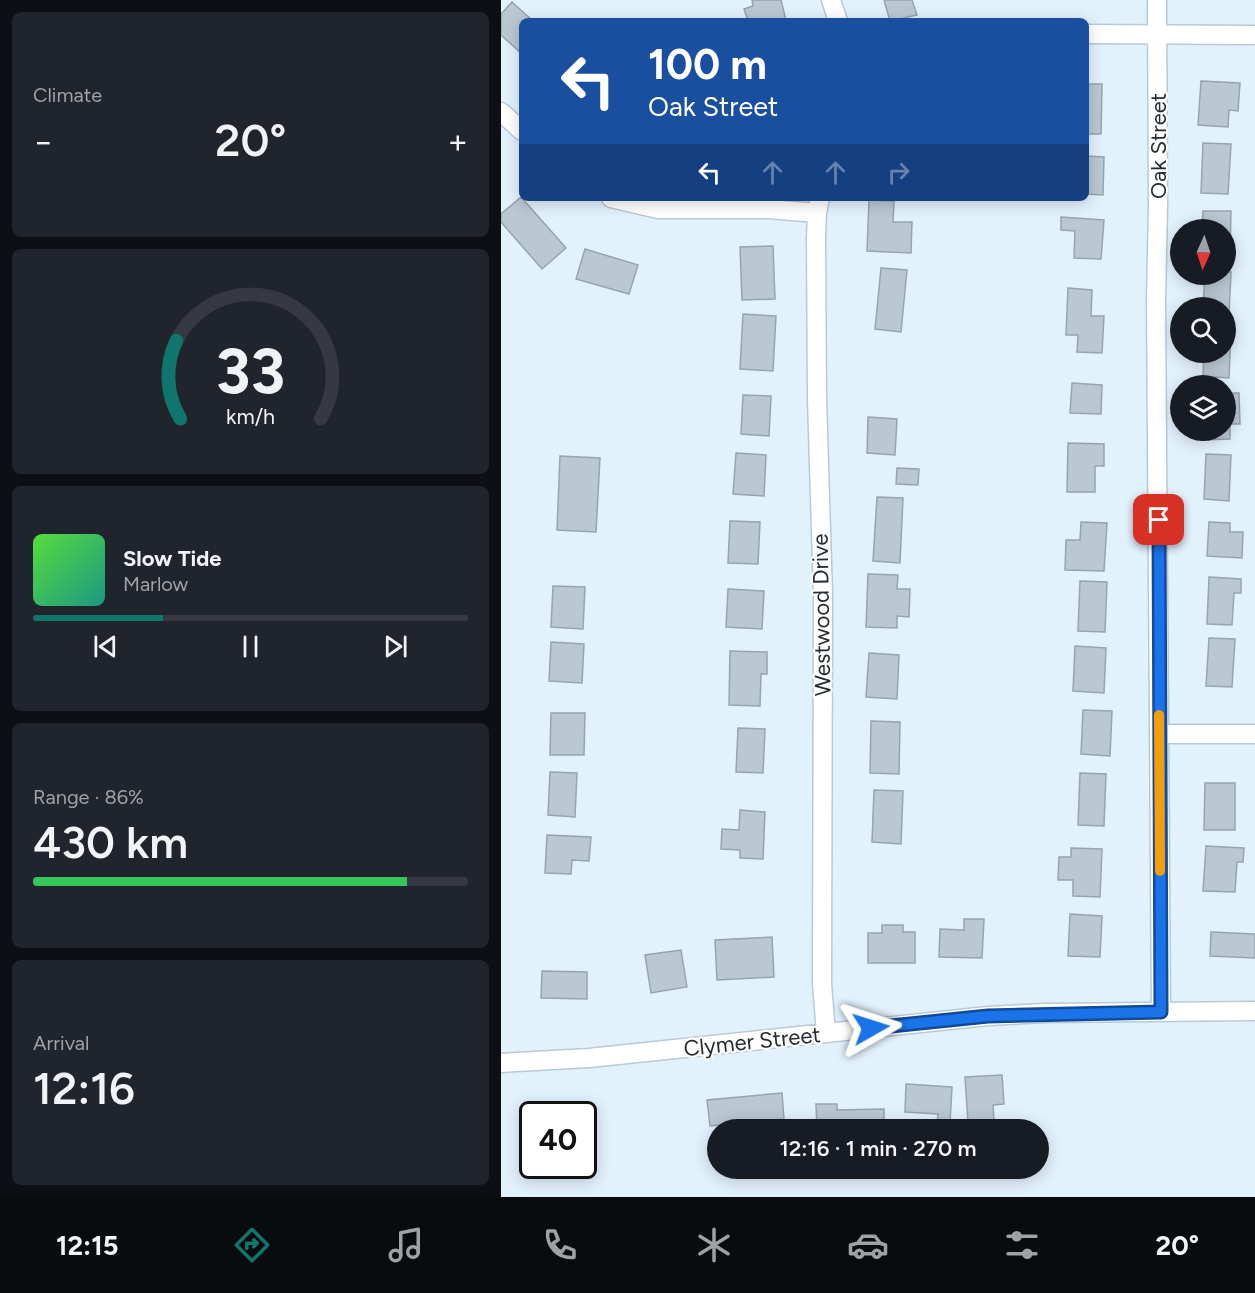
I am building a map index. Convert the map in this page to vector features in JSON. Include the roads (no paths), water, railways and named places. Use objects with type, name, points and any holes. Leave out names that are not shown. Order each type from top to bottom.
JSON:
[{"type":"street","points":[[831,0],[837,18]]},
{"type":"street","name":"Oak Street","points":[[1157,0],[1161,1012]]},
{"type":"street","points":[[1089,34],[1255,35]]},
{"type":"street","points":[[501,112],[519,127]]},
{"type":"street","points":[[624,201],[658,209],[769,209],[819,205]]},
{"type":"street","name":"Westwood Drive","points":[[819,205],[817,399],[823,595],[822,984],[826,1033]]},
{"type":"street","points":[[1159,734],[1255,734]]},
{"type":"street","name":"Clymer Street","points":[[501,1063],[589,1058],[988,1016],[1255,1011]]}]
